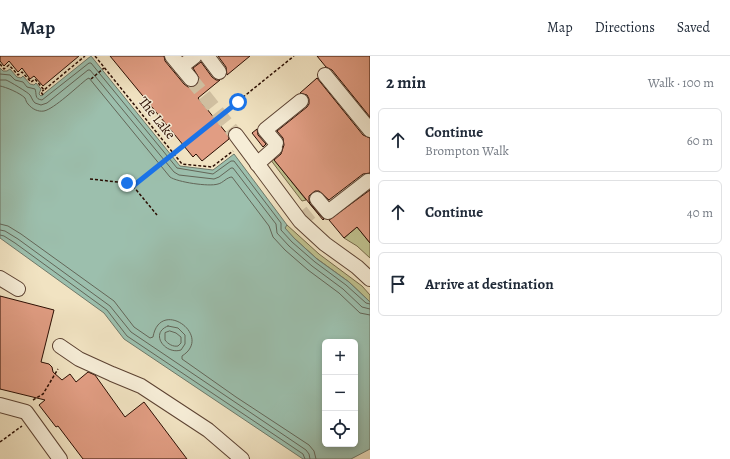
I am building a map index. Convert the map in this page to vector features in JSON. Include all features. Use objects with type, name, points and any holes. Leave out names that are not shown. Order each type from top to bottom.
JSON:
[{"type":"lane","points":[[172,56],[190,79]]},
{"type":"lane","points":[[181,67],[195,56]]},
{"type":"lane","points":[[207,56],[220,72]]},
{"type":"lane","points":[[325,75],[370,130]]},
{"type":"lane","points":[[256,164],[276,146],[265,130],[301,101]]},
{"type":"lane","points":[[236,142],[256,164],[300,221],[370,279]]},
{"type":"lane","points":[[317,199],[328,212],[369,185]]},
{"type":"lane","points":[[334,219],[369,185]]},
{"type":"lane","points":[[0,278],[18,289]]},
{"type":"lane","points":[[60,346],[79,358],[141,386],[208,430],[242,459]]},
{"type":"lane","points":[[0,405],[26,412],[60,459]]},
{"type":"path","points":[[43,95],[41,92],[85,56]]},
{"type":"path","name":"The Lake","points":[[95,56],[182,164],[212,167],[236,142]]},
{"type":"path","points":[[133,186],[294,56]]},
{"type":"path","points":[[0,64],[4,69],[9,65],[18,76],[22,72],[31,82],[35,79],[44,90]]},
{"type":"path","points":[[91,79],[104,68]]},
{"type":"path","points":[[90,179],[127,183],[133,186],[158,215]]},
{"type":"path","points":[[33,400],[43,394],[58,369]]},
{"type":"path","points":[[0,442],[32,419]]},
{"type":"shaded area","points":[[272,157],[306,200],[302,201],[270,159]]},
{"type":"shaded area","points":[[287,225],[319,254],[362,286],[370,295],[370,302],[349,282],[316,258],[295,239],[284,228]]},
{"type":"shaded area","points":[[357,227],[370,243],[370,258],[357,246],[344,238]]},
{"type":"water","points":[[91,56],[180,166],[213,170],[234,154],[287,225],[285,228],[295,239],[317,259],[349,282],[370,302],[370,449],[351,459],[303,459],[124,339],[104,313],[0,238],[0,68],[3,71],[10,69],[17,77],[21,78],[23,76],[30,84],[34,85],[36,83],[41,89],[39,94],[41,96]]},
{"type":"building","points":[[0,56],[79,56],[43,86],[34,76],[30,79],[22,68],[18,72],[9,61],[4,66],[0,61]]},
{"type":"building","points":[[110,56],[164,56],[165,61],[188,87],[197,85],[199,78],[193,68],[201,62],[212,77],[216,80],[220,80],[198,98],[228,135],[229,139],[202,161],[196,154],[193,157]]},
{"type":"building","points":[[218,56],[250,56],[227,75],[226,67]]},
{"type":"building","points":[[317,56],[370,56],[370,117],[332,70],[326,67]]},
{"type":"building","points":[[317,78],[363,135],[370,138],[370,173],[363,174],[329,200],[319,191],[315,191],[309,196],[310,204],[324,219],[323,220],[274,160],[281,154],[284,145],[283,138],[277,131],[307,107],[309,104],[309,99],[307,95],[300,93]]},
{"type":"building","points":[[257,129],[258,135],[266,144],[263,147],[252,133]]},
{"type":"building","points":[[370,190],[370,243],[357,227],[344,238],[329,220]]},
{"type":"building","points":[[0,296],[54,310],[41,362],[49,364],[52,367],[53,372],[62,380],[70,374],[76,382],[88,372],[95,375],[125,417],[144,402],[187,459],[83,459],[58,426],[56,427],[39,405],[45,400],[0,389]]},
{"type":"tunnel","points":[[191,79],[236,135]]},
{"type":"tunnel","points":[[300,221],[321,204]]},
{"type":"route","points":[[127,183],[133,186],[238,102]]}]
